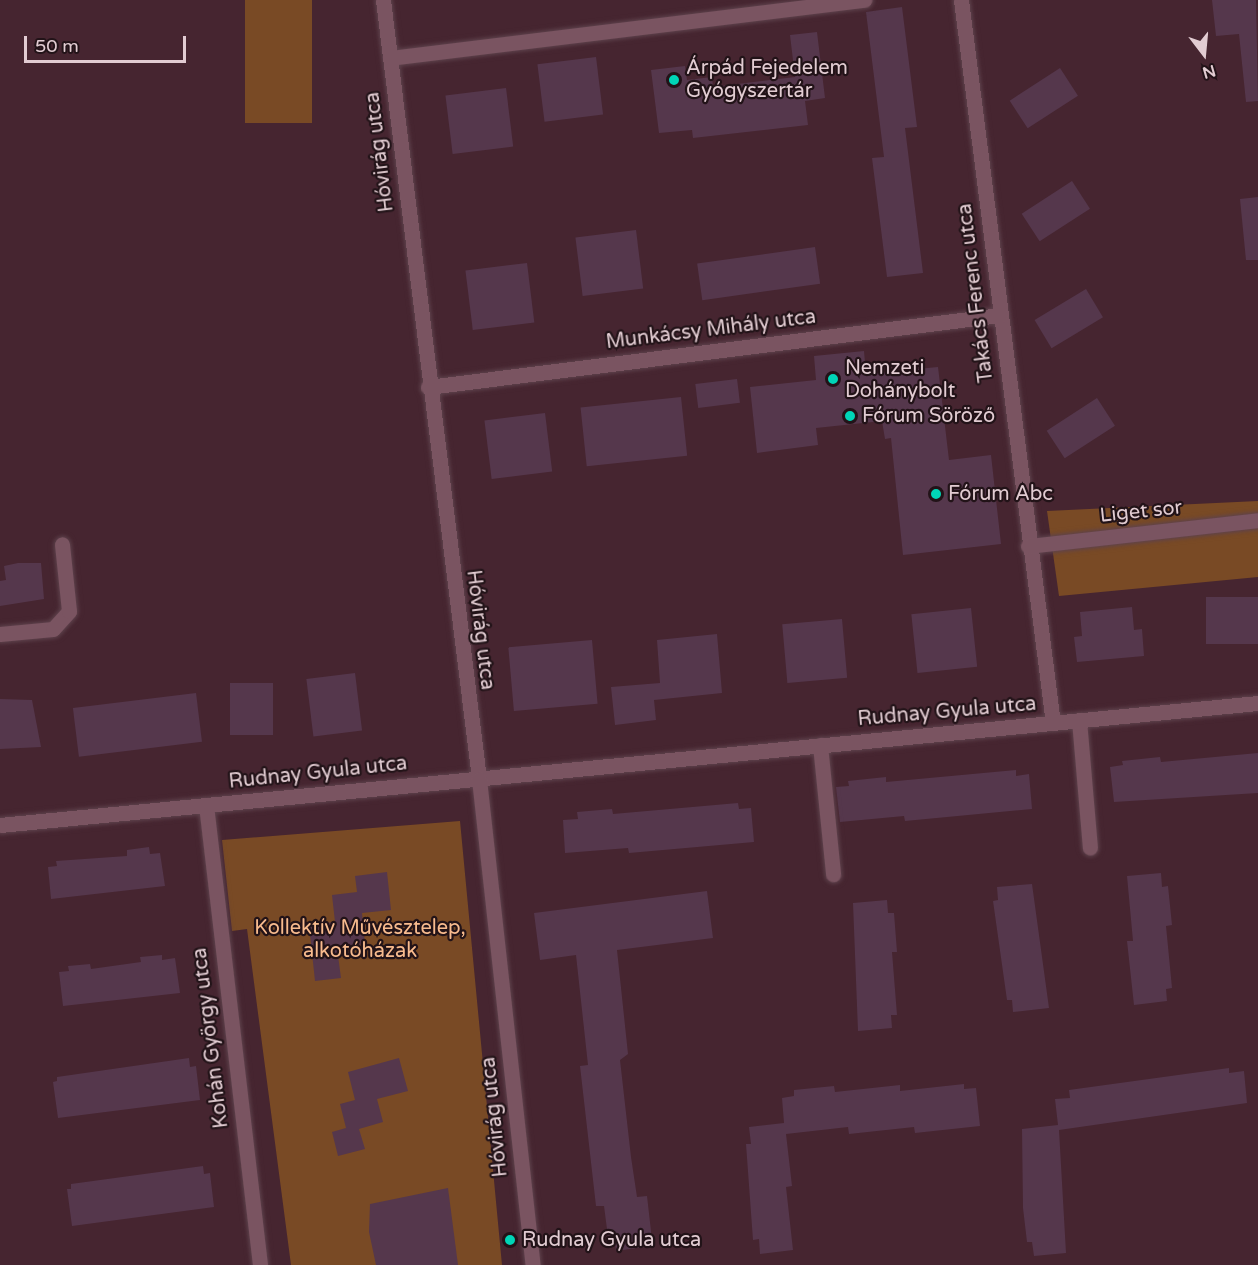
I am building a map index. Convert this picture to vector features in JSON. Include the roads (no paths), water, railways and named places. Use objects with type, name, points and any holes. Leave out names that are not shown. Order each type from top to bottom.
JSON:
[{"type":"street","name":"Hóvirág utca","points":[[383,0],[428,387],[478,778],[533,1265]]},
{"type":"street","points":[[390,58],[864,0]]},
{"type":"street","name":"Takács Ferenc utca","points":[[961,0],[1028,546],[1053,723]]},
{"type":"street","name":"Munkácsy Mihály utca","points":[[428,387],[1000,315]]},
{"type":"street","name":"Liget sor","points":[[1028,546],[1258,520]]},
{"type":"street","points":[[0,634],[52,629],[69,611],[62,544]]},
{"type":"street","name":"Rudnay Gyula utca","points":[[0,825],[1258,703]]},
{"type":"street","points":[[1079,720],[1090,848]]},
{"type":"street","points":[[820,745],[833,874]]},
{"type":"street","name":"Kohán György utca","points":[[206,805],[260,1265]]},
{"type":"place","name":"Árpád Fejedelem Gyógyszertár","points":[[674,80]]},
{"type":"place","name":"Nemzeti Dohánybolt","points":[[833,379]]},
{"type":"place","name":"Fórum Söröző","points":[[850,416]]},
{"type":"place","name":"Fórum Abc","points":[[936,494]]},
{"type":"place","name":"Rudnay Gyula utca","points":[[510,1240]]},
{"type":"park label","name":"Kollektív Művésztelep, alkotóházak","points":[[360,940]]}]
